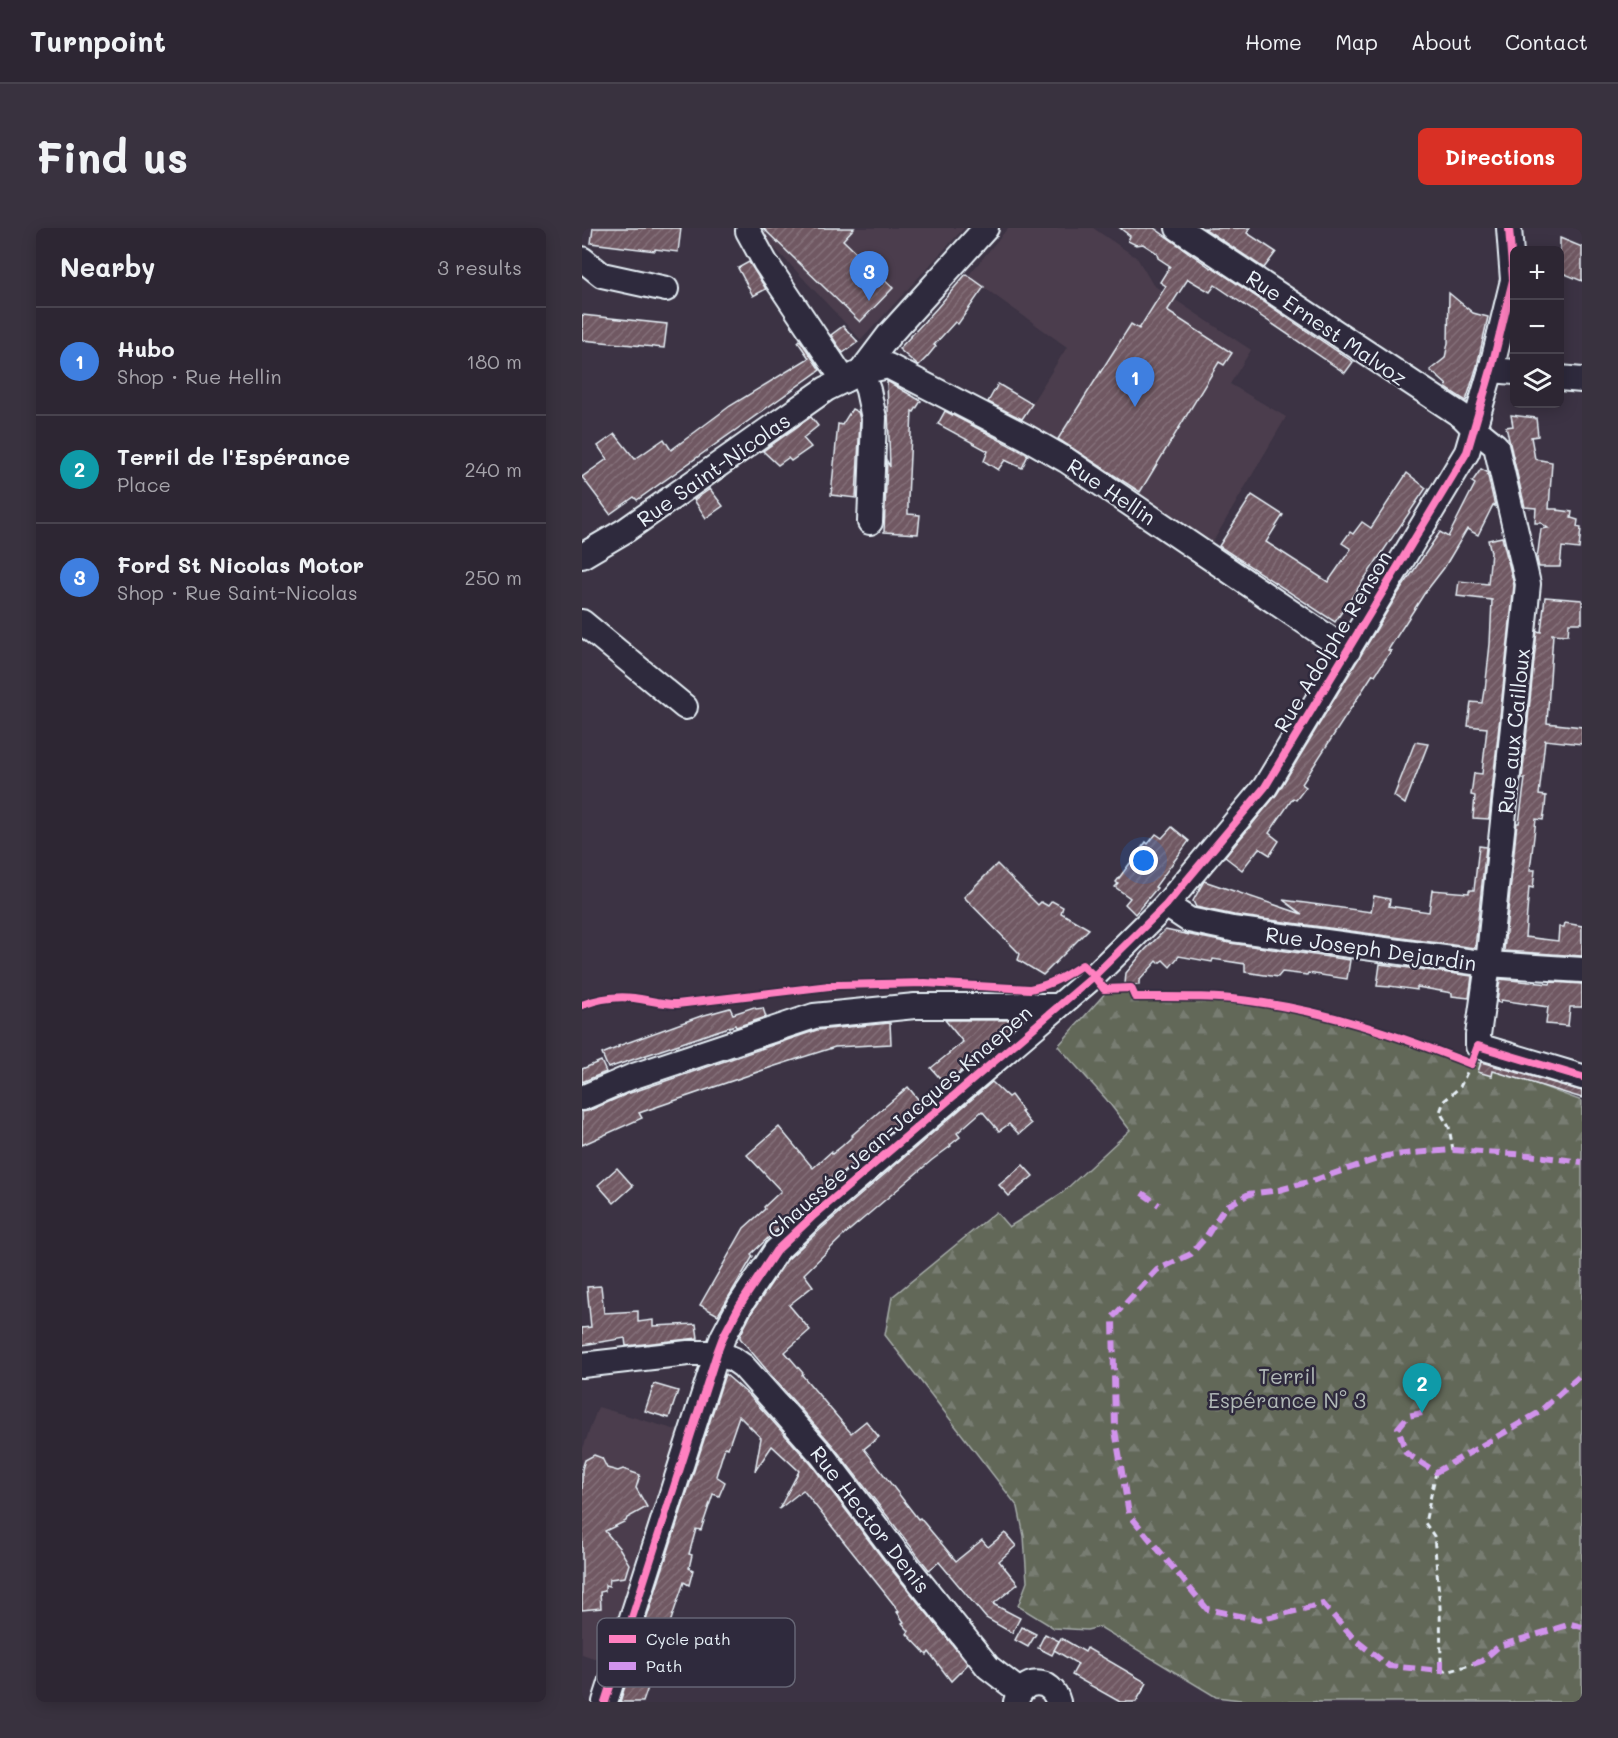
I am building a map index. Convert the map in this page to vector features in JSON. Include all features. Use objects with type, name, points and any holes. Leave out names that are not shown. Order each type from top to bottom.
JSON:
[{"type":"street","name":"Rue Saint-Nicolas","points":[[582,556],[626,530],[826,388],[853,376],[986,228]]},
{"type":"street","name":"Rue Ernest Malvoz","points":[[1178,228],[1462,416],[1475,429]]},
{"type":"street","name":"Rue Adolphe Renson","points":[[1058,1006],[1094,976],[1166,905],[1265,787],[1467,452],[1475,429],[1503,371],[1513,280],[1509,228]]},
{"type":"street","points":[[748,231],[765,262],[853,376],[868,390],[874,418],[870,522]]},
{"type":"street","points":[[582,259],[602,275],[666,289]]},
{"type":"street","name":"Rue Hellin","points":[[853,376],[888,366],[1026,437],[1066,460],[1348,651]]},
{"type":"street","points":[[1564,378],[1582,380]]},
{"type":"street","name":"Rue aux Cailloux","points":[[1470,1057],[1478,1035],[1488,964],[1528,584],[1496,446],[1475,429]]},
{"type":"street","points":[[582,621],[685,707]]},
{"type":"street","name":"Rue Joseph Dejardin","points":[[1166,905],[1189,920],[1233,929],[1488,964],[1582,970]]},
{"type":"street","points":[[582,1098],[631,1077],[814,1016],[915,1006],[1058,1006]]},
{"type":"street","name":"Chaussée Jean-Jacques Knaepen","points":[[633,1618],[723,1337],[740,1305],[776,1251],[820,1210],[1058,1006]]},
{"type":"street","points":[[1470,1057],[1582,1077]]},
{"type":"street","points":[[582,1365],[670,1354],[717,1353]]},
{"type":"street","name":"Rue Hector Denis","points":[[717,1353],[738,1362],[761,1384],[822,1455],[894,1550],[988,1666],[1014,1687],[1017,1698]]},
{"type":"street","points":[[1017,1698],[1023,1688],[1030,1684],[1044,1684],[1052,1689],[1058,1702]]},
{"type":"street","name":"Chaussée Jean-Jacques Knaepen","points":[[606,1702],[611,1687]]},
{"type":"path","points":[[1453,1150],[1449,1127],[1440,1112],[1444,1101],[1460,1087],[1470,1057]]},
{"type":"path","points":[[1436,1472],[1425,1522],[1434,1536],[1440,1607],[1441,1661]]},
{"type":"path","points":[[1441,1671],[1450,1671],[1473,1664]]},
{"type":"shaded area","points":[[756,228],[964,228],[861,340]]},
{"type":"shaded area","points":[[1008,228],[1093,228],[1137,258],[1153,285],[1251,350],[1230,384],[1286,417],[1211,545],[1020,422],[1067,347],[968,276]]},
{"type":"shaded area","points":[[598,1407],[680,1431],[619,1618],[597,1618],[597,1659],[582,1654],[582,1451]]},
{"type":"green space","name":"Terril Espérance N° 3","points":[[1108,990],[1298,1011],[1425,1043],[1582,1101],[1582,1702],[1257,1702],[1216,1697],[1100,1627],[1087,1630],[1054,1628],[1018,1606],[1027,1582],[1024,1536],[1018,1507],[885,1335],[892,1297],[996,1212],[1009,1227],[1062,1193],[1130,1130],[1106,1099],[1058,1046]]},
{"type":"building","points":[[593,228],[681,228],[678,252],[591,243]]},
{"type":"building","points":[[763,228],[854,228],[843,240],[893,288],[860,322]]},
{"type":"building","points":[[1120,228],[1154,228],[1353,362],[1345,373],[1215,285],[1210,292],[1188,279],[1167,311],[1232,353],[1224,365],[1219,362],[1140,492],[1058,439],[1131,324],[1139,329],[1166,286],[1160,282],[1170,266],[1158,258],[1157,253],[1143,244],[1136,245],[1128,241],[1130,236]]},
{"type":"building","points":[[1204,228],[1250,228],[1247,233],[1276,252],[1264,268]]},
{"type":"building","points":[[1560,238],[1582,247],[1582,281],[1564,274],[1564,246],[1560,246]]},
{"type":"building","points":[[749,262],[766,289],[753,296],[738,268]]},
{"type":"building","points":[[966,274],[984,287],[958,324],[955,322],[918,366],[899,349]]},
{"type":"building","points":[[1449,293],[1473,313],[1488,317],[1466,401],[1446,388],[1447,385],[1430,370],[1445,358],[1448,343]]},
{"type":"building","points":[[582,315],[667,324],[664,348],[582,340]]},
{"type":"building","points":[[843,326],[858,342],[843,353],[831,335]]},
{"type":"building","points":[[800,340],[820,370],[637,500],[634,497],[610,514],[582,477],[607,459],[598,446],[615,434],[635,459],[664,439],[671,450],[730,406],[809,358],[798,342]]},
{"type":"building","points":[[887,381],[921,401],[914,412],[912,411],[908,499],[908,514],[920,515],[918,534],[884,532],[887,461],[890,467]]},
{"type":"building","points":[[998,384],[1032,404],[1022,419],[988,402]]},
{"type":"building","points":[[852,409],[858,412],[860,419],[856,498],[831,495],[838,424],[842,425]]},
{"type":"building","points":[[945,411],[1028,455],[1022,468],[1005,460],[998,470],[984,461],[988,451],[938,424]]},
{"type":"building","points":[[1511,415],[1536,418],[1538,436],[1531,437],[1535,459],[1552,462],[1549,509],[1572,512],[1571,518],[1578,520],[1577,527],[1581,528],[1579,549],[1562,547],[1560,567],[1539,567],[1537,559],[1541,529],[1548,528],[1541,523],[1535,523],[1536,508],[1525,507],[1506,427],[1513,426]]},
{"type":"building","points":[[811,417],[818,426],[803,438],[811,447],[791,461],[788,458],[778,465],[763,451]]},
{"type":"building","points":[[1481,469],[1487,472],[1495,506],[1493,505],[1478,535],[1467,529],[1444,568],[1424,594],[1388,650],[1391,651],[1375,675],[1373,674],[1302,784],[1306,787],[1296,800],[1293,798],[1269,833],[1279,841],[1270,855],[1259,848],[1242,870],[1225,857],[1277,794],[1397,595],[1440,532],[1448,537],[1475,484],[1472,482]]},
{"type":"building","points":[[1407,473],[1426,488],[1335,622],[1219,546],[1252,495],[1283,515],[1266,542],[1328,582],[1351,549],[1342,543],[1362,522],[1371,528]]},
{"type":"building","points":[[710,489],[723,506],[706,518],[694,500]]},
{"type":"building","points":[[1502,537],[1514,585],[1489,819],[1473,818],[1475,796],[1471,795],[1474,773],[1482,774],[1487,728],[1468,726],[1471,702],[1482,703],[1485,690],[1492,600],[1457,596],[1459,581],[1488,584],[1491,552],[1488,540]]},
{"type":"building","points":[[1545,597],[1582,600],[1582,623],[1569,623],[1568,635],[1553,634],[1547,723],[1582,727],[1582,744],[1545,740],[1539,795],[1546,796],[1545,808],[1543,820],[1536,819],[1530,870],[1535,870],[1533,888],[1529,887],[1525,937],[1558,941],[1559,927],[1564,927],[1565,923],[1582,926],[1582,956],[1504,951],[1517,823],[1519,823],[1525,779],[1522,779],[1537,631],[1541,632]]},
{"type":"building","points":[[1415,742],[1428,744],[1405,804],[1394,796]]},
{"type":"building","points":[[1172,827],[1189,841],[1155,887],[1157,888],[1135,914],[1125,904],[1130,898],[1115,887],[1118,884],[1116,882],[1146,842],[1148,844],[1156,834],[1162,838]]},
{"type":"building","points":[[1479,846],[1486,847],[1475,948],[1234,915],[1196,907],[1193,901],[1204,881],[1302,914],[1283,900],[1371,912],[1374,896],[1390,899],[1389,906],[1429,912],[1432,890],[1469,893],[1469,890],[1474,890]]},
{"type":"building","points":[[997,864],[1038,905],[1041,902],[1048,906],[1052,901],[1063,907],[1061,913],[1089,929],[1043,975],[1018,960],[1020,954],[964,897]]},
{"type":"building","points":[[1165,930],[1230,943],[1350,960],[1347,979],[1282,972],[1278,977],[1245,972],[1245,964],[1213,959],[1212,962],[1179,956],[1170,967],[1163,960],[1159,963],[1157,961],[1139,981],[1139,985],[1125,984],[1126,973]]},
{"type":"building","points":[[1380,964],[1472,976],[1469,998],[1417,987],[1417,990],[1377,986]]},
{"type":"building","points":[[1500,979],[1550,984],[1551,982],[1582,984],[1582,1007],[1570,1007],[1568,1026],[1546,1024],[1548,1007],[1501,1000],[1500,1003],[1497,1002]]},
{"type":"building","points":[[754,1007],[763,1008],[766,1017],[736,1027],[735,1025],[608,1068],[602,1054],[701,1016],[730,1008],[733,1014]]},
{"type":"building","points":[[945,1020],[1020,1020],[945,1084],[931,1068],[963,1042]]},
{"type":"building","points":[[890,1023],[891,1044],[835,1047],[775,1066],[639,1113],[642,1118],[582,1145],[582,1112],[627,1094],[817,1030]]},
{"type":"building","points":[[601,1061],[606,1072],[582,1082],[582,1069]]},
{"type":"building","points":[[1481,1062],[1582,1091],[1582,1098],[1493,1071],[1492,1076],[1478,1072]]},
{"type":"building","points":[[992,1082],[1008,1097],[1011,1095],[1031,1124],[1019,1134],[1009,1124],[999,1131],[982,1111],[957,1133],[960,1137],[951,1146],[844,1235],[804,1274],[813,1286],[789,1305],[810,1330],[785,1352],[851,1433],[866,1421],[879,1437],[864,1449],[918,1519],[920,1518],[956,1561],[982,1540],[988,1547],[1005,1533],[1016,1546],[999,1561],[1018,1584],[993,1604],[1020,1618],[1012,1633],[986,1618],[939,1562],[929,1570],[833,1446],[740,1338],[752,1312],[787,1260]]},
{"type":"building","points":[[908,1087],[922,1104],[839,1175],[837,1173],[751,1254],[753,1256],[718,1315],[700,1305],[744,1228],[781,1191],[747,1155],[779,1127],[813,1168],[831,1152],[832,1154],[842,1146]]},
{"type":"building","points":[[1023,1165],[1033,1176],[1009,1196],[999,1185]]},
{"type":"building","points":[[617,1168],[633,1186],[614,1203],[598,1185]]},
{"type":"building","points":[[601,1286],[604,1313],[638,1311],[638,1322],[653,1320],[653,1326],[696,1324],[698,1338],[626,1346],[625,1338],[582,1345],[582,1328],[591,1327],[587,1287]]},
{"type":"building","points":[[725,1374],[749,1395],[811,1464],[883,1559],[968,1664],[951,1681],[929,1652],[927,1655],[907,1634],[909,1631],[902,1623],[904,1622],[897,1612],[899,1611],[803,1490],[779,1509],[799,1471],[772,1446],[755,1471],[761,1438],[739,1416],[728,1448],[725,1447],[716,1476],[725,1482],[719,1496],[713,1494],[701,1530],[696,1529],[689,1554],[692,1555],[689,1568],[693,1570],[689,1585],[684,1582],[672,1618],[647,1618]]},
{"type":"building","points":[[654,1384],[678,1391],[669,1418],[645,1411]]},
{"type":"building","points":[[594,1455],[602,1458],[607,1468],[618,1471],[623,1469],[640,1475],[636,1488],[647,1507],[605,1531],[629,1564],[625,1577],[610,1579],[609,1586],[605,1585],[605,1591],[600,1592],[601,1608],[582,1610],[582,1469],[585,1460]]},
{"type":"building","points":[[1022,1627],[1036,1634],[1028,1647],[1015,1640]]},
{"type":"building","points":[[1045,1634],[1059,1641],[1052,1655],[1038,1648]]},
{"type":"building","points":[[1061,1638],[1085,1652],[1087,1648],[1147,1683],[1136,1702],[1120,1702],[1072,1675],[1078,1664],[1054,1650]]},
{"type":"building","points":[[625,1687],[648,1687],[643,1702],[620,1702]]},
{"type":"marked path","points":[[1441,1661],[1441,1671],[1389,1666],[1354,1639],[1323,1604],[1259,1620],[1207,1609],[1129,1514],[1115,1430],[1113,1317],[1157,1270],[1191,1254],[1206,1237],[1225,1207],[1249,1194],[1279,1190],[1386,1156],[1413,1153],[1453,1150],[1529,1155],[1582,1162]]},
{"type":"marked path","points":[[1142,1193],[1159,1205]]},
{"type":"marked path","points":[[1422,1413],[1408,1416],[1398,1428],[1406,1453],[1436,1472],[1538,1413],[1582,1374]]},
{"type":"marked path","points":[[1473,1664],[1482,1661],[1499,1646],[1571,1624],[1582,1627]]},
{"type":"cycle path","points":[[632,1618],[723,1337],[740,1305],[776,1251],[812,1217],[1094,976],[1166,905],[1265,787],[1467,452],[1491,370],[1513,280],[1509,228]]},
{"type":"cycle path","points":[[582,1005],[621,997],[677,1004],[838,985],[925,983],[1030,989],[1051,983],[1082,965],[1104,989],[1131,988],[1135,997],[1221,998],[1279,1005],[1363,1026],[1471,1064],[1478,1046],[1582,1077]]},
{"type":"cycle path","points":[[605,1702],[610,1687]]},
{"type":"place","name":"Ford St Nicolas Motor","points":[[869,301]]},
{"type":"place","name":"Hubo","points":[[1135,407]]},
{"type":"place","name":"Terril de l'Espérance","points":[[1422,1413]]}]
